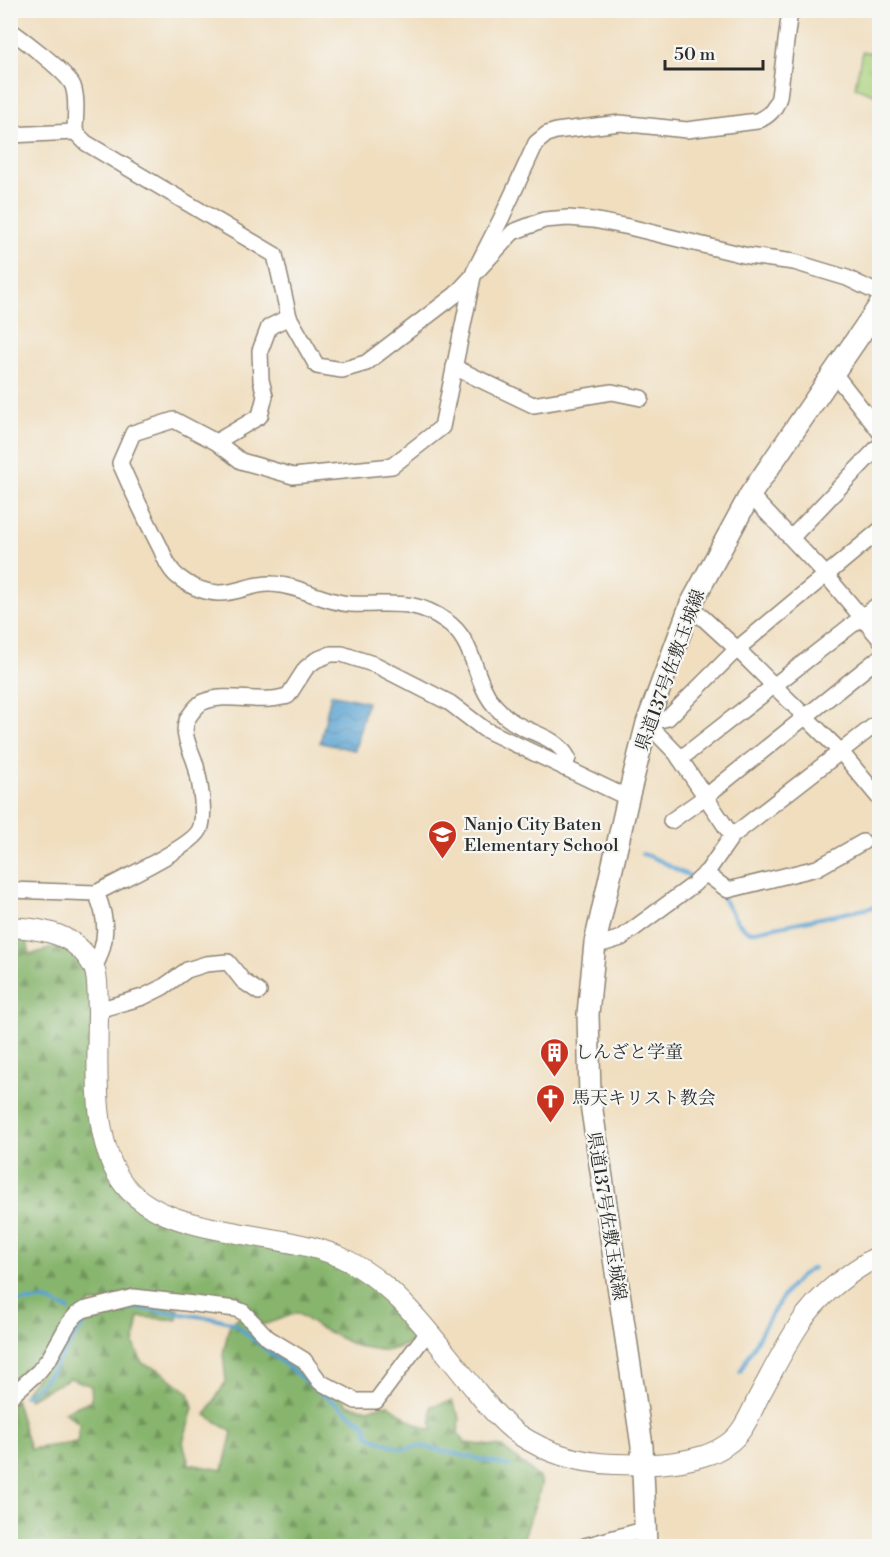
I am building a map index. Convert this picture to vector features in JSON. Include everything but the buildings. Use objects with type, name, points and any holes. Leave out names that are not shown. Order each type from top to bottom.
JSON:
[{"type":"main road","name":"県道137号佐敷玉城線","points":[[647,1538],[644,1464],[590,1097],[588,1014],[595,943],[647,723],[690,606],[750,495],[879,305]]},
{"type":"street","points":[[564,768],[568,758],[564,750],[555,742],[517,725],[502,713],[491,701],[470,651],[461,636],[449,622],[426,609],[409,604],[348,604],[304,590],[271,584],[222,593],[208,592],[189,585],[175,575],[168,564],[137,505],[120,463],[133,434],[174,420],[216,442],[241,461],[293,477],[392,466],[442,427],[474,272],[536,143],[547,134],[556,131],[620,123],[687,130],[757,121],[766,117],[777,105],[779,97],[790,10]]},
{"type":"street","points":[[10,30],[40,53],[72,83],[75,94],[75,132],[86,143],[275,255],[289,318],[317,366],[342,370],[366,363],[455,295],[513,232],[544,220],[568,218],[629,227],[748,256],[794,262],[847,278],[879,294]]},
{"type":"street","points":[[10,135],[75,132]]},
{"type":"street","points":[[216,442],[260,416],[265,396],[261,380],[260,351],[270,327],[289,318]]},
{"type":"street","points":[[453,367],[533,405],[612,393],[641,398]]},
{"type":"street","points":[[833,372],[879,432]]},
{"type":"street","points":[[792,537],[879,445]]},
{"type":"street","points":[[750,495],[826,574],[879,639]]},
{"type":"street","points":[[732,836],[680,759],[647,723],[668,718],[737,649],[879,530]]},
{"type":"street","points":[[680,759],[879,603]]},
{"type":"street","points":[[690,606],[841,752],[879,799]]},
{"type":"street","points":[[10,890],[96,893],[174,852],[192,840],[200,830],[202,812],[201,789],[196,764],[184,733],[187,718],[200,703],[215,698],[272,700],[288,696],[306,668],[316,660],[331,654],[342,654],[376,665],[450,703],[484,729],[628,798]]},
{"type":"street","points":[[671,821],[705,797],[879,657]]},
{"type":"street","points":[[595,943],[605,943],[621,938],[693,885],[705,873],[732,836],[879,721]]},
{"type":"street","points":[[705,873],[728,890],[818,868],[863,842]]},
{"type":"street","points":[[94,968],[103,952],[105,941],[105,919],[96,893]]},
{"type":"street","points":[[10,927],[54,932],[78,947],[94,968],[103,1136],[119,1178],[137,1198],[159,1213],[184,1221],[278,1239],[338,1256],[363,1271],[399,1299],[430,1333],[495,1413],[524,1437],[561,1456],[602,1464],[680,1462],[707,1455],[728,1445],[742,1429],[805,1316],[837,1282],[879,1256]]},
{"type":"street","points":[[98,1010],[143,997],[163,987],[187,970],[219,962],[228,962],[243,981],[259,992]]},
{"type":"street","points":[[10,1397],[39,1371],[77,1314],[134,1297],[236,1309],[243,1312],[268,1338],[304,1360],[320,1382],[356,1401],[376,1401],[384,1394],[420,1342],[430,1333]]},
{"type":"street","points":[[585,1546],[647,1538]]},
{"type":"green space","points":[[862,52],[879,53],[879,96],[855,87]]},
{"type":"green space","points":[[10,937],[26,937],[30,955],[59,945],[77,955],[91,991],[93,1040],[88,1051],[94,1100],[137,1207],[319,1259],[349,1270],[373,1285],[422,1331],[412,1343],[386,1351],[356,1346],[318,1327],[297,1313],[263,1325],[242,1304],[90,1303],[49,1351],[11,1390],[11,1325],[20,1310],[10,1307]]},
{"type":"green space","points":[[131,1304],[179,1309],[177,1320],[139,1317],[134,1344],[142,1363],[158,1369],[189,1393],[193,1408],[183,1442],[189,1464],[223,1470],[232,1432],[206,1415],[226,1381],[223,1354],[229,1327],[240,1315],[349,1405],[368,1409],[387,1404],[416,1424],[432,1430],[431,1406],[452,1401],[460,1418],[458,1433],[465,1443],[502,1447],[541,1479],[541,1487],[521,1546],[11,1546],[11,1403],[15,1399],[30,1449],[77,1442],[80,1424],[64,1412],[92,1400],[91,1386],[70,1378],[29,1399],[25,1392],[73,1327],[85,1317]]},
{"type":"water","points":[[331,694],[367,702],[355,750],[320,743]]},
{"type":"waterway","points":[[642,854],[693,877]]},
{"type":"waterway","points":[[715,890],[738,923],[750,932],[880,906]]},
{"type":"waterway","points":[[740,1372],[762,1330],[782,1299],[792,1285],[813,1268]]},
{"type":"waterway","points":[[10,1302],[47,1300],[69,1310]]},
{"type":"waterway","points":[[24,1396],[33,1391],[48,1376],[86,1321],[137,1308],[218,1319],[233,1323],[314,1388],[366,1425],[368,1436],[402,1449],[421,1446],[509,1466]]},
{"type":"place","name":"Nanjo City Baten Elementary School","points":[[443,860]]},
{"type":"place","name":"しんざと学童","points":[[554,1078]]},
{"type":"place","name":"馬天キリスト教会","points":[[551,1124]]}]
